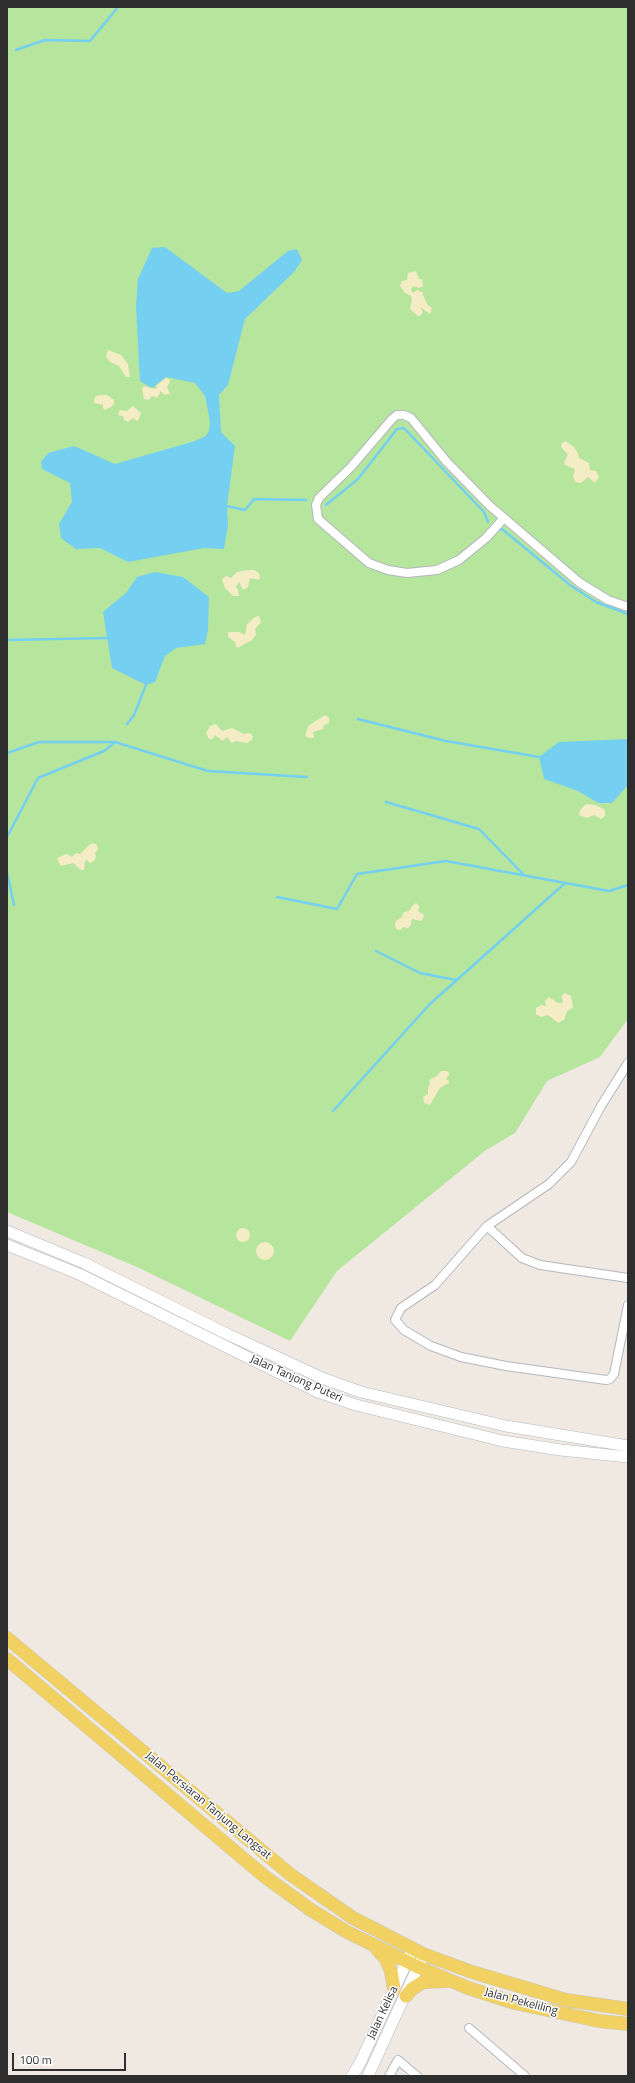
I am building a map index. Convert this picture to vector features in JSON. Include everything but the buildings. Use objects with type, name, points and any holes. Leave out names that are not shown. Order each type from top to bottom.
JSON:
[{"type":"main road","name":"Jalan Persiaran Tanjung Langsat","points":[[7,1638],[291,1875],[353,1918],[418,1951]]},
{"type":"main road","name":"Jalan Persiaran Tanjung Langsat","points":[[7,1659],[264,1876],[310,1910],[412,1964]]},
{"type":"main road","points":[[374,1945],[386,1959],[391,1971],[394,1989]]},
{"type":"main road","name":"Jalan Pekeliling","points":[[418,1951],[472,1972],[566,2000],[628,2009]]},
{"type":"main road","name":"Jalan Pekeliling","points":[[412,1964],[455,1982],[515,2003],[599,2021],[628,2024]]},
{"type":"main road","points":[[406,1996],[412,1989],[423,1982],[437,1980],[455,1982]]},
{"type":"street","points":[[504,518],[486,538],[459,560],[437,570],[407,573],[388,570],[368,563],[318,519],[316,504],[318,498],[351,468],[392,419],[397,415],[404,415],[411,418],[446,461],[504,518],[580,583],[608,600],[628,607]]},
{"type":"street","points":[[628,1062],[601,1106],[571,1162],[549,1184],[487,1226],[435,1285],[401,1308],[395,1320],[404,1330],[431,1346],[461,1357],[506,1366],[606,1380],[610,1379],[614,1374],[628,1305]]},
{"type":"street","points":[[487,1226],[522,1258],[540,1266],[628,1278]]},
{"type":"street","name":"Jalan Tanjong Puteri","points":[[7,1231],[84,1263],[227,1334],[322,1378],[361,1392],[506,1426],[628,1446]]},
{"type":"street","name":"Jalan Tanjong Puteri","points":[[7,1245],[79,1274],[318,1392],[356,1406],[503,1441],[562,1450],[628,1457]]},
{"type":"street","name":"Jalan Kelisa","points":[[352,2076],[360,2063],[394,1989],[412,1964],[418,1951]]},
{"type":"street","name":"Jalan Kelisa","points":[[368,2076],[406,1996],[412,1964]]},
{"type":"street","points":[[469,2028],[525,2076]]},
{"type":"street","points":[[389,2076],[398,2060],[417,2076]]},
{"type":"green space","points":[[7,7],[628,7],[628,1019],[600,1057],[547,1081],[515,1133],[486,1150],[337,1271],[290,1341],[137,1267],[7,1212]]},
{"type":"sand","points":[[416,271],[419,279],[422,279],[423,286],[420,288],[413,286],[411,290],[413,293],[417,290],[422,292],[427,304],[432,308],[430,314],[420,307],[423,312],[419,317],[410,309],[412,299],[411,296],[405,293],[400,286],[402,281],[407,280],[408,273]]},
{"type":"sand","points":[[108,350],[121,355],[128,364],[130,377],[126,377],[119,366],[110,362],[106,357]]},
{"type":"sand","points":[[166,378],[169,379],[170,382],[167,387],[170,394],[164,395],[161,391],[157,398],[152,396],[149,400],[144,399],[142,389],[144,386],[156,389],[157,385]]},
{"type":"sand","points":[[107,395],[114,400],[114,404],[105,410],[103,405],[94,403],[95,397]]},
{"type":"sand","points":[[133,406],[141,413],[137,421],[133,418],[128,422],[124,420],[123,416],[118,415],[120,410],[127,411]]},
{"type":"sand","points":[[565,441],[574,447],[579,458],[589,463],[590,470],[596,471],[599,477],[595,483],[588,477],[581,483],[575,482],[573,476],[575,469],[565,465],[564,462],[568,455],[561,447],[562,443]]},
{"type":"sand","points":[[254,570],[259,573],[260,580],[250,578],[248,587],[243,590],[239,582],[236,587],[239,596],[233,596],[225,588],[222,579],[226,576],[231,578],[237,572]]},
{"type":"sand","points":[[259,616],[261,622],[255,629],[256,635],[252,640],[237,648],[235,642],[228,637],[228,632],[239,632],[245,635],[247,624],[255,617]]},
{"type":"sand","points":[[325,715],[329,718],[329,723],[324,725],[323,729],[313,732],[314,738],[305,736],[308,726]]},
{"type":"sand","points":[[216,724],[222,731],[232,728],[244,734],[250,733],[253,736],[252,740],[247,743],[236,741],[232,743],[227,737],[223,741],[215,735],[213,739],[209,739],[206,733],[210,726]]},
{"type":"sand","points":[[586,804],[596,805],[605,810],[605,816],[601,819],[594,815],[587,818],[579,815],[580,810]]},
{"type":"sand","points":[[93,843],[97,845],[98,849],[95,853],[96,857],[94,861],[90,863],[87,860],[85,861],[84,870],[81,870],[73,863],[61,866],[57,859],[59,857],[67,854],[72,857],[76,853],[80,854]]},
{"type":"sand","points":[[416,903],[419,906],[418,911],[424,915],[423,919],[421,921],[412,919],[411,925],[408,928],[403,927],[401,930],[396,929],[395,924],[397,920],[402,917],[403,913],[410,910]]},
{"type":"sand","points":[[564,993],[571,996],[573,1008],[567,1011],[564,1020],[558,1023],[548,1015],[541,1017],[536,1014],[536,1008],[541,1005],[546,1006],[545,1001],[549,997],[558,1003],[562,1003],[563,1000],[561,997]]},
{"type":"sand","points":[[441,1071],[447,1071],[449,1073],[446,1079],[449,1083],[440,1088],[430,1105],[424,1103],[423,1097],[428,1094],[428,1087],[430,1084],[429,1080],[437,1076]]},
{"type":"sand","points":[[240,1228],[246,1228],[250,1232],[250,1238],[246,1242],[240,1242],[236,1238],[236,1232]]},
{"type":"sand","points":[[261,1242],[269,1242],[274,1247],[272,1258],[269,1260],[261,1260],[256,1255],[256,1247]]},
{"type":"water","points":[[165,247],[227,293],[239,291],[288,251],[297,249],[302,260],[294,272],[245,319],[228,385],[219,395],[221,432],[235,446],[227,506],[228,526],[224,549],[204,548],[128,562],[100,548],[76,549],[61,538],[59,524],[72,502],[70,483],[42,469],[41,462],[48,453],[74,446],[115,464],[195,441],[206,436],[209,431],[210,422],[205,396],[195,383],[166,377],[152,388],[140,381],[136,306],[138,279],[152,248]]},
{"type":"water","points":[[155,572],[183,577],[209,597],[208,630],[205,644],[176,648],[165,656],[155,682],[146,685],[112,668],[103,612],[126,593],[137,577]]},
{"type":"water","points":[[628,739],[628,785],[612,803],[598,803],[578,791],[544,779],[539,757],[559,742]]},
{"type":"waterway","points":[[16,50],[45,40],[90,41],[118,7]]},
{"type":"waterway","points":[[326,505],[358,479],[397,429],[404,428],[484,512],[488,522]]},
{"type":"waterway","points":[[227,506],[245,510],[254,499],[306,500]]},
{"type":"waterway","points":[[498,530],[502,529],[570,585],[596,602],[628,614]]},
{"type":"waterway","points":[[7,640],[107,638]]},
{"type":"waterway","points":[[127,724],[134,715],[146,685]]},
{"type":"waterway","points":[[358,719],[446,741],[539,757]]},
{"type":"waterway","points":[[7,753],[39,742],[115,742],[208,771],[307,777]]},
{"type":"waterway","points":[[7,837],[38,778],[104,751],[114,743]]},
{"type":"waterway","points":[[386,802],[479,829],[524,875]]},
{"type":"waterway","points":[[277,897],[337,909],[357,874],[446,861],[609,891],[628,885]]},
{"type":"waterway","points":[[7,872],[14,905]]},
{"type":"waterway","points":[[333,1111],[430,1004],[564,884]]},
{"type":"waterway","points":[[376,951],[420,973],[456,980]]}]
